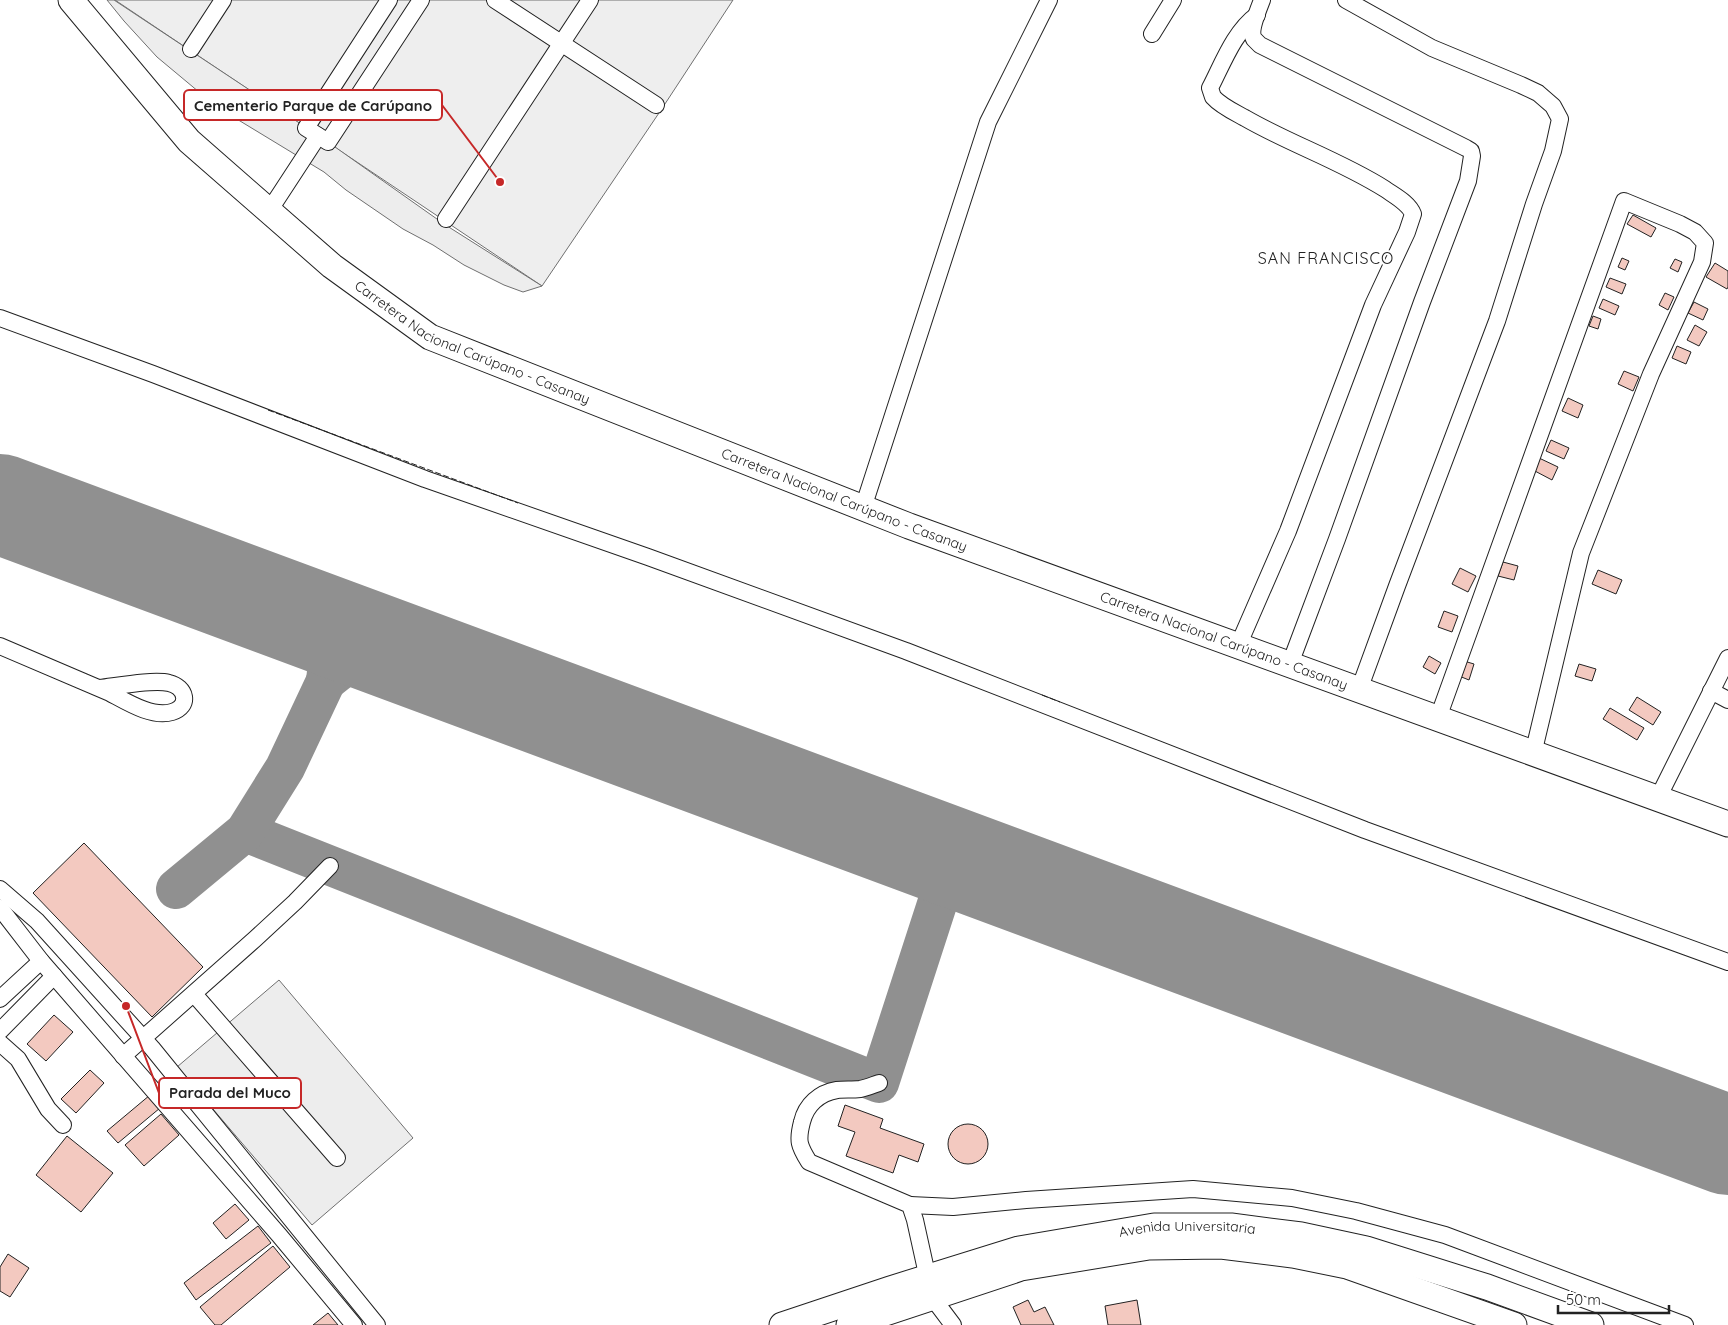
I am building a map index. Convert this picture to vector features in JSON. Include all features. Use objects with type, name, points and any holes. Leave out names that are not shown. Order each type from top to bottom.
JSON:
[{"type":"highway","name":"Carretera Nacional Carúpano - Casanay","points":[[71,0],[189,141],[332,266],[430,337],[863,508],[1728,824]]},
{"type":"highway","name":"Avenida Universitaria","points":[[850,1325],[929,1287],[1018,1248],[1154,1226],[1231,1226],[1301,1234],[1366,1249],[1487,1288],[1591,1325]]},
{"type":"highway","name":"Avenida Universitaria","points":[[782,1325],[929,1287],[1021,1268],[1149,1247],[1221,1246],[1293,1255],[1347,1266],[1514,1325]]},
{"type":"street","points":[[191,49],[223,0]]},
{"type":"street","points":[[389,0],[306,128],[328,142],[421,0]]},
{"type":"street","points":[[495,0],[656,105]]},
{"type":"street","points":[[446,219],[590,0]]},
{"type":"street","points":[[863,508],[988,122],[1048,0]]},
{"type":"street","points":[[1152,34],[1173,0]]},
{"type":"street","points":[[1346,0],[1432,48],[1538,94],[1553,106],[1558,114],[1560,124],[1553,151],[1497,321],[1396,586],[1359,690]]},
{"type":"street","points":[[1238,646],[1288,531],[1373,305],[1407,232],[1413,214],[1399,198],[1374,182],[1262,128],[1212,97],[1210,88],[1238,34],[1259,7]]},
{"type":"street","points":[[1259,7],[1252,35],[1254,40],[1260,45],[1466,148],[1472,156],[1468,180],[1422,302],[1341,530],[1290,664]]},
{"type":"street","points":[[269,211],[318,136]]},
{"type":"street","points":[[1438,718],[1624,201],[1695,232],[1705,243],[1702,262],[1651,374],[1582,553],[1533,754]]},
{"type":"street","points":[[0,318],[425,479],[648,557],[906,651],[1365,830],[1728,962]]},
{"type":"street","points":[[0,646],[100,688]]},
{"type":"street","points":[[1658,798],[1728,658]]},
{"type":"street","points":[[1711,691],[1728,700]]},
{"type":"street","points":[[123,1056],[295,902],[330,866]]},
{"type":"street","points":[[0,889],[37,921],[144,1039],[377,1325]]},
{"type":"street","points":[[0,908],[41,961],[279,1235],[354,1325]]},
{"type":"street","points":[[0,999],[41,961]]},
{"type":"street","points":[[0,1031],[54,976]]},
{"type":"street","points":[[194,994],[337,1158]]},
{"type":"street","points":[[0,1043],[18,1059],[48,1109],[63,1125]]},
{"type":"street","points":[[879,1083],[860,1089],[837,1090],[824,1094],[812,1102],[803,1116],[798,1136],[800,1148],[810,1162],[910,1205],[953,1207],[1026,1200],[1193,1189],[1292,1198],[1356,1211],[1446,1235],[1685,1325]]},
{"type":"street","points":[[910,1205],[929,1287],[953,1325]]},
{"type":"street","points":[[279,1235],[294,1223]]},
{"type":"shaded area","points":[[107,0],[114,0],[328,142],[444,224],[542,286],[523,292],[504,285],[464,265],[403,229],[346,190],[324,172],[217,107],[157,57]]},
{"type":"shaded area","points":[[115,0],[733,0],[542,286]]},
{"type":"shaded area","points":[[279,980],[413,1138],[312,1225],[177,1067]]},
{"type":"building","points":[[1633,215],[1656,228],[1651,237],[1627,224]]},
{"type":"building","points":[[1622,258],[1629,261],[1625,270],[1618,267]]},
{"type":"building","points":[[1675,259],[1682,262],[1678,272],[1670,268]]},
{"type":"building","points":[[1715,263],[1728,271],[1727,289],[1706,277]]},
{"type":"building","points":[[1610,278],[1626,284],[1622,294],[1606,287]]},
{"type":"building","points":[[1665,293],[1674,297],[1668,310],[1659,305]]},
{"type":"building","points":[[1603,299],[1619,306],[1615,315],[1599,308]]},
{"type":"building","points":[[1694,302],[1708,309],[1703,320],[1688,313]]},
{"type":"building","points":[[1593,316],[1601,319],[1598,329],[1589,326]]},
{"type":"building","points":[[1695,325],[1707,332],[1699,346],[1687,340]]},
{"type":"building","points":[[1677,346],[1691,352],[1686,364],[1672,358]]},
{"type":"building","points":[[1624,371],[1639,377],[1633,391],[1618,384]]},
{"type":"building","points":[[1568,398],[1583,405],[1578,418],[1562,411]]},
{"type":"building","points":[[1551,440],[1569,448],[1564,459],[1546,451]]},
{"type":"building","points":[[1539,458],[1558,467],[1552,480],[1533,470]]},
{"type":"building","points":[[1503,562],[1518,566],[1514,580],[1498,576]]},
{"type":"building","points":[[1460,568],[1476,576],[1468,592],[1452,584]]},
{"type":"building","points":[[1598,570],[1622,580],[1616,594],[1592,584]]},
{"type":"building","points":[[1444,611],[1458,616],[1452,632],[1438,627]]},
{"type":"building","points":[[1429,656],[1441,663],[1435,674],[1423,667]]},
{"type":"building","points":[[1464,661],[1474,664],[1469,680],[1459,676]]},
{"type":"building","points":[[1579,664],[1596,669],[1592,681],[1575,676]]},
{"type":"building","points":[[1637,697],[1661,712],[1653,725],[1629,710]]},
{"type":"building","points":[[1610,708],[1644,728],[1637,740],[1603,719]]},
{"type":"building","points":[[84,843],[203,967],[152,1017],[33,893]]},
{"type":"building","points":[[54,1015],[73,1032],[46,1061],[27,1044]]},
{"type":"building","points":[[90,1070],[104,1083],[76,1113],[61,1099]]},
{"type":"building","points":[[150,1095],[160,1108],[118,1143],[107,1131]]},
{"type":"building","points":[[845,1105],[883,1119],[880,1128],[924,1144],[918,1162],[899,1155],[893,1173],[846,1156],[855,1132],[838,1126]]},
{"type":"building","points":[[161,1114],[179,1135],[144,1166],[125,1145]]},
{"type":"building","points":[[972,1124],[979,1127],[985,1133],[988,1144],[987,1152],[979,1161],[972,1164],[964,1164],[957,1161],[949,1152],[948,1140],[951,1133],[960,1125]]},
{"type":"building","points":[[67,1136],[113,1173],[81,1212],[36,1175]]},
{"type":"building","points":[[235,1204],[249,1220],[226,1239],[213,1223]]},
{"type":"building","points":[[258,1226],[271,1243],[196,1300],[184,1283]]},
{"type":"building","points":[[273,1246],[290,1267],[221,1325],[215,1325],[200,1307]]},
{"type":"building","points":[[8,1254],[29,1268],[10,1297],[0,1291],[0,1267]]},
{"type":"building","points":[[1028,1300],[1034,1312],[1045,1307],[1054,1325],[1021,1325],[1013,1307]]},
{"type":"building","points":[[1137,1300],[1141,1325],[1108,1325],[1105,1306]]},
{"type":"building","points":[[328,1313],[338,1325],[313,1325]]},
{"type":"taxiway","points":[[306,618],[322,641],[328,662],[326,681],[364,654],[388,648]]},
{"type":"taxiway","points":[[176,889],[245,832],[285,768],[326,681]]},
{"type":"taxiway","points":[[245,832],[879,1083],[952,858]]},
{"type":"runway","points":[[0,504],[1728,1145]]},
{"type":"fence","points":[[268,410],[518,503]]},
{"type":"fence","points":[[1042,695],[1060,702]]},
{"type":"place","name":"Cementerio Parque de Carúpano","points":[[500,182]]},
{"type":"place","name":"Parada del Muco","points":[[126,1006]]},
{"type":"district","name":"SAN FRANCISCO","points":[[1326,258]]}]
